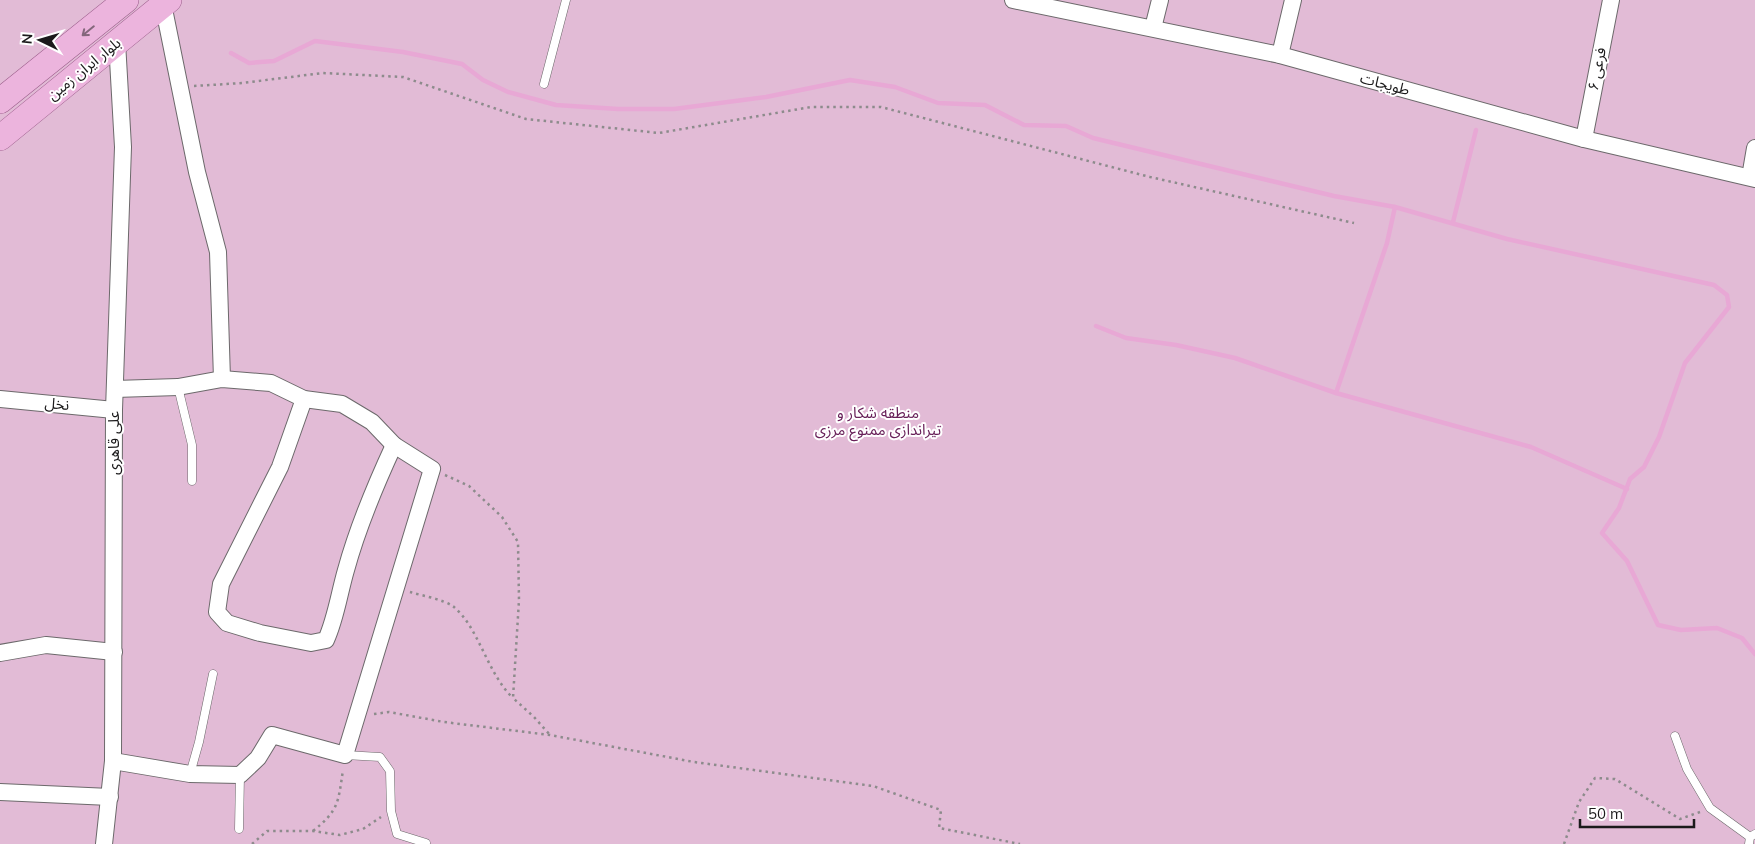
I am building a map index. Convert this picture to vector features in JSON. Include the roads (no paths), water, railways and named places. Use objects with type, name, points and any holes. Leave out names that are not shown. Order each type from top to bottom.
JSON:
[{"type":"main road","name":"بلوار ایران زمین","points":[[0,101],[126,0]]},
{"type":"main road","name":"بلوار ایران زمین","points":[[0,138],[166,2]]},
{"type":"street","name":"طویجات","points":[[1013,0],[1280,55],[1584,139],[1753,178]]},
{"type":"street","points":[[1153,28],[1160,0]]},
{"type":"street","points":[[1280,55],[1293,0]]},
{"type":"street","name":"فرعی ۶","points":[[1584,139],[1611,0]]},
{"type":"street","points":[[166,2],[197,172],[218,252],[222,379]]},
{"type":"street","name":"علی قاهری","points":[[104,844],[113,761],[114,410],[123,147],[117,42]]},
{"type":"street","points":[[1753,178],[1755,148]]},
{"type":"street","points":[[113,761],[190,774],[240,775],[258,758],[272,736],[345,755],[432,469],[394,445],[372,422],[342,404],[304,399],[270,383],[222,379],[178,387],[115,389]]},
{"type":"street","name":"نخل","points":[[0,399],[114,410]]},
{"type":"street","points":[[304,399],[280,467],[221,584],[217,612],[227,623],[260,633],[311,643],[326,640],[333,626],[346,570],[365,509],[394,445]]},
{"type":"street","points":[[0,653],[46,645],[114,652]]},
{"type":"street","points":[[0,792],[110,797]]},
{"type":"lane","points":[[544,84],[566,0]]},
{"type":"lane","points":[[178,387],[192,445],[192,481]]},
{"type":"lane","points":[[190,774],[199,742],[213,674]]},
{"type":"lane","points":[[1675,736],[1687,769],[1710,808],[1752,839]]},
{"type":"lane","points":[[345,755],[380,757],[390,771],[391,810],[397,834],[426,843]]},
{"type":"lane","points":[[239,829],[240,775]]},
{"type":"waterway","points":[[231,53],[249,63],[274,61],[315,41],[403,52],[462,64],[483,80],[508,92],[556,105],[618,109],[674,109],[766,97],[850,80],[895,87],[938,103],[985,105],[1024,125],[1066,126],[1093,138],[1334,196],[1395,207],[1507,239],[1714,285],[1727,295],[1729,307],[1685,363],[1659,437],[1644,467],[1630,479],[1619,508],[1602,533],[1627,561],[1658,625],[1681,630],[1717,628],[1742,638],[1755,654]]},
{"type":"waterway","points":[[1453,222],[1476,130]]},
{"type":"waterway","points":[[1096,326],[1126,338],[1176,345],[1235,358],[1336,393],[1387,243],[1395,207]]},
{"type":"waterway","points":[[1336,393],[1531,447],[1627,489]]},
{"type":"park label","name":"منطقه شکار و تیراندازی ممنوع مرزی","points":[[878,422]]}]
